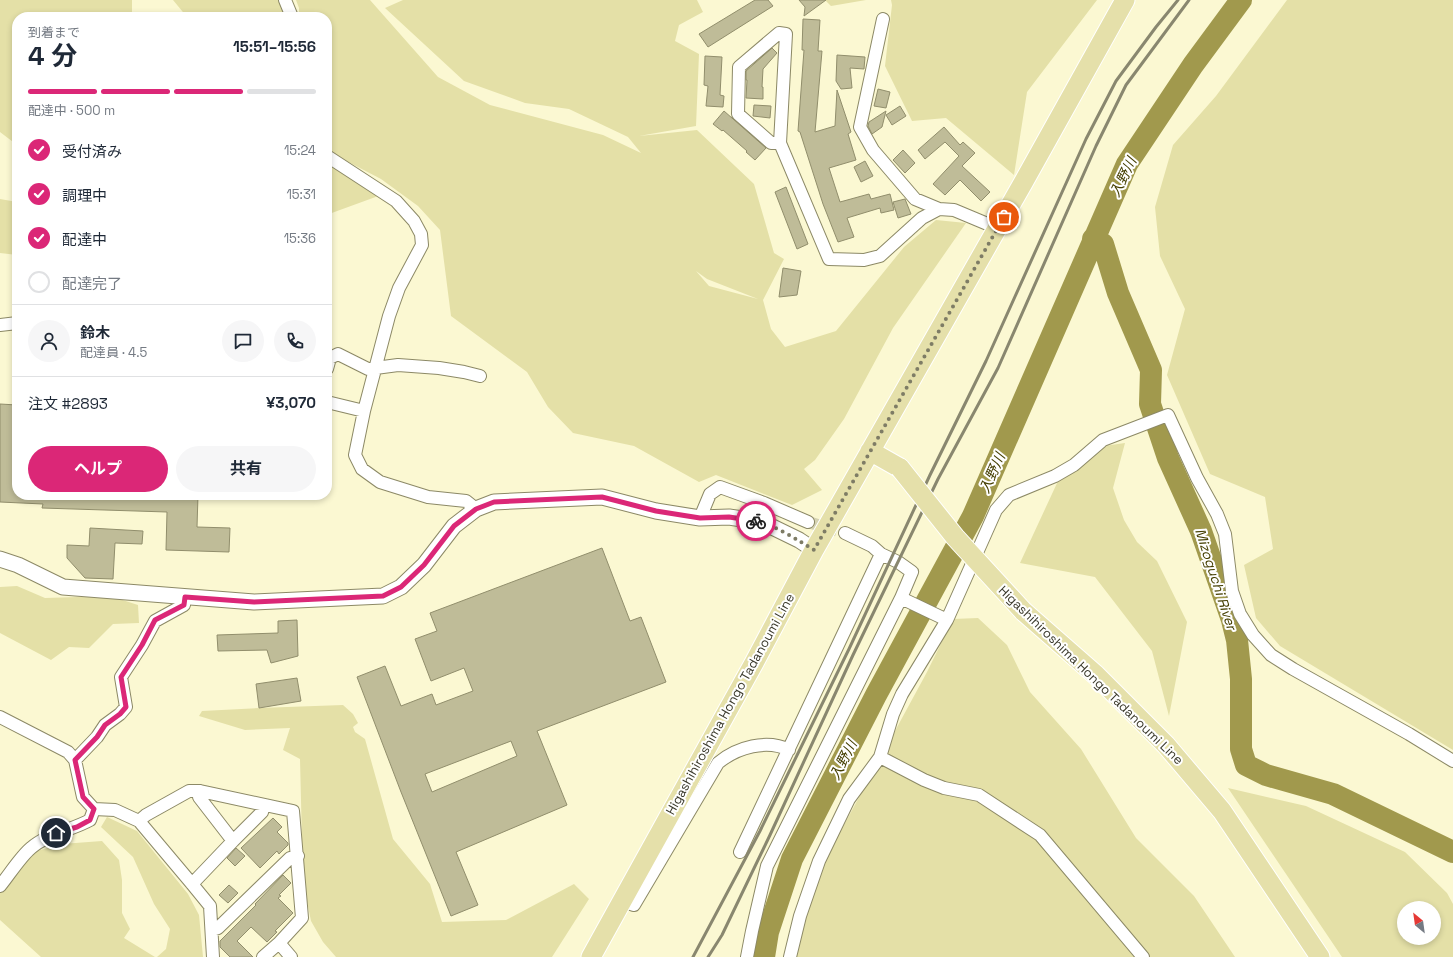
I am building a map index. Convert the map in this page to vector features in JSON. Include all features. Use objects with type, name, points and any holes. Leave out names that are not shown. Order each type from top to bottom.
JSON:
[{"type":"main road","name":"Higashihiroshima Hongo Tadanoumi Line","points":[[591,957],[754,663],[814,550],[1125,0]]},
{"type":"main road","name":"Higashihiroshima Hongo Tadanoumi Line","points":[[870,451],[900,468],[955,537],[1023,611],[1096,675],[1166,744],[1222,811],[1320,957]]},
{"type":"street","points":[[286,0],[290,12]]},
{"type":"street","points":[[883,19],[860,127],[873,150],[915,199],[939,209],[954,210],[997,228]]},
{"type":"street","points":[[780,142],[771,143],[738,114],[739,66],[779,33],[786,34],[780,142],[829,259],[864,260],[880,256],[922,218],[939,209]]},
{"type":"street","points":[[332,159],[396,201],[414,221],[421,234],[422,245],[399,288],[389,316],[364,411],[355,455],[362,469],[380,482],[428,497],[466,501],[476,509]]},
{"type":"street","points":[[0,325],[12,324]]},
{"type":"street","points":[[332,357],[338,354],[368,369],[398,365],[439,368],[480,376]]},
{"type":"street","points":[[332,403],[364,411]]},
{"type":"street","points":[[790,957],[800,916],[819,861],[849,798],[880,757],[893,714],[902,694],[944,618],[996,510],[1009,495],[1055,476],[1074,465],[1103,440],[1161,417],[1168,415],[1197,478],[1217,514],[1225,534],[1232,591],[1240,614],[1253,635],[1271,655],[1287,666],[1409,734],[1453,761]]},
{"type":"street","points":[[700,518],[710,494],[720,487],[764,503],[808,522]]},
{"type":"street","points":[[0,559],[18,565],[63,587],[254,602],[383,596],[401,587],[424,565],[454,526],[476,509],[494,502],[602,497],[656,511],[700,518],[729,517],[762,522],[799,540],[814,550]]},
{"type":"street","points":[[748,957],[752,931],[767,866],[905,600],[912,572],[898,562],[881,554],[872,546],[845,533]]},
{"type":"street","points":[[740,852],[881,554]]},
{"type":"street","points":[[75,760],[97,737],[105,725],[120,714],[126,707],[121,677],[142,645],[155,620],[184,605],[185,597]]},
{"type":"street","points":[[905,600],[944,618]]},
{"type":"street","points":[[0,717],[68,752],[75,760],[83,797],[94,809],[115,810],[139,821],[210,906],[213,957]]},
{"type":"street","points":[[622,901],[634,905],[718,763],[726,757],[755,746],[775,745],[789,750]]},
{"type":"street","points":[[880,757],[924,780],[944,788],[980,795],[1040,835],[1143,957]]},
{"type":"street","points":[[139,821],[146,815],[189,790],[294,811],[302,918],[279,943],[263,957]]},
{"type":"street","points":[[200,791],[199,797],[233,841]]},
{"type":"street","points":[[192,884],[262,812],[264,805]]},
{"type":"street","points":[[0,886],[32,847],[56,833],[77,827],[90,820],[94,809]]},
{"type":"street","points":[[212,930],[218,928],[290,858],[298,856]]},
{"type":"street","points":[[279,943],[291,957]]},
{"type":"shaded area","points":[[0,0],[132,0],[132,12],[12,12],[12,141],[0,132]]},
{"type":"shaded area","points":[[173,0],[279,0],[284,12],[183,12]]},
{"type":"shaded area","points":[[296,0],[370,0],[438,77],[490,105],[603,135],[641,153],[628,137],[569,109],[525,103],[464,81],[385,8],[403,0],[697,0],[703,12],[679,25],[675,41],[699,54],[696,126],[639,136],[697,130],[754,184],[774,253],[784,259],[763,300],[771,329],[785,347],[836,331],[904,247],[936,220],[966,223],[893,328],[844,419],[815,460],[804,469],[822,490],[792,505],[716,475],[699,482],[634,446],[573,433],[548,407],[527,372],[451,316],[440,230],[418,206],[381,179],[332,154],[332,12],[299,12]],"holes":[[[696,271],[707,279],[758,299],[709,286]]]},
{"type":"shaded area","points":[[825,0],[866,0],[831,6]]},
{"type":"shaded area","points":[[891,0],[1097,0],[1027,92],[1014,175],[946,118],[912,121],[885,66],[892,5]]},
{"type":"shaded area","points":[[1287,0],[1453,0],[1453,750],[1280,646],[1256,618],[1244,565],[1273,549],[1265,497],[1210,474],[1167,375],[1185,309],[1160,256],[1155,207],[1173,145],[1216,96]]},
{"type":"shaded area","points":[[332,165],[381,195],[332,213]]},
{"type":"shaded area","points":[[0,199],[12,201],[12,254],[0,253]]},
{"type":"shaded area","points":[[1125,443],[1113,488],[1124,520],[1137,542],[1157,561],[1187,622],[1169,716],[1152,651],[1095,577],[1020,563],[1058,481],[1104,446]]},
{"type":"shaded area","points":[[17,586],[45,598],[110,596],[138,605],[139,623],[113,624],[89,648],[69,647],[51,660],[0,633],[0,587]]},
{"type":"shaded area","points":[[978,618],[1007,645],[1030,692],[1081,749],[1136,838],[1194,896],[1235,957],[787,957],[825,860],[927,672],[953,619]]},
{"type":"shaded area","points":[[343,705],[353,714],[358,723],[353,727],[355,732],[365,739],[393,839],[430,884],[442,922],[506,920],[574,884],[589,899],[552,957],[336,957],[323,942],[311,921],[303,882],[300,759],[283,750],[290,728],[245,730],[199,716],[202,711]]},
{"type":"shaded area","points":[[1228,788],[1306,806],[1405,852],[1447,893],[1453,904],[1453,957],[1342,957]]},
{"type":"shaded area","points":[[107,817],[137,831],[188,894],[199,915],[203,957],[157,957],[166,949],[170,929],[154,904],[133,857],[101,827]]},
{"type":"shaded area","points":[[102,841],[119,860],[122,880],[122,913],[130,929],[124,938],[155,957],[41,957],[0,920],[0,891],[33,852],[62,844]]},
{"type":"building","points":[[755,0],[768,0],[773,6],[708,47],[699,34]]},
{"type":"building","points":[[799,0],[826,0],[804,16],[805,7]]},
{"type":"building","points":[[803,19],[820,20],[818,51],[822,51],[815,132],[835,126],[837,90],[851,132],[848,134],[856,160],[829,168],[840,202],[869,194],[871,199],[890,194],[894,210],[881,213],[880,208],[847,218],[854,237],[838,242],[823,204],[800,132],[798,131],[804,50],[802,50]]},
{"type":"building","points":[[772,48],[777,53],[763,69],[763,99],[746,98],[746,71]]},
{"type":"building","points":[[837,55],[865,57],[864,69],[850,68],[852,88],[841,89],[836,81]]},
{"type":"building","points":[[705,56],[722,57],[720,95],[724,96],[723,107],[706,106],[708,86],[704,85]]},
{"type":"building","points":[[878,89],[890,92],[886,108],[874,106]]},
{"type":"building","points":[[754,105],[771,106],[770,118],[753,116]]},
{"type":"building","points":[[900,106],[906,116],[892,125],[886,115]]},
{"type":"building","points":[[724,111],[766,148],[755,160],[723,130],[722,131],[713,124]]},
{"type":"building","points":[[886,111],[882,127],[872,134],[868,126],[869,122]]},
{"type":"building","points":[[944,127],[960,145],[963,142],[975,153],[962,166],[990,192],[981,201],[960,180],[945,195],[933,184],[959,156],[945,142],[925,159],[918,150]]},
{"type":"building","points":[[903,150],[915,163],[905,173],[893,160]]},
{"type":"building","points":[[865,161],[873,176],[861,182],[854,167]]},
{"type":"building","points":[[786,187],[808,244],[797,249],[775,192]]},
{"type":"building","points":[[905,199],[911,214],[898,218],[893,202]]},
{"type":"building","points":[[783,268],[801,271],[797,295],[779,297]]},
{"type":"building","points":[[0,404],[12,405],[12,500],[198,500],[197,527],[230,528],[229,552],[166,550],[167,512],[42,508],[43,504],[0,502]]},
{"type":"building","points":[[90,528],[143,531],[142,544],[115,543],[113,579],[85,578],[67,558],[67,545],[89,546]]},
{"type":"building","points":[[602,548],[630,621],[641,617],[666,682],[537,731],[567,805],[456,852],[478,905],[451,916],[357,677],[385,666],[401,706],[432,694],[436,705],[473,691],[464,668],[431,681],[415,639],[437,631],[430,613]],"holes":[[[511,741],[517,756],[432,792],[425,774]]]},
{"type":"building","points":[[297,620],[298,656],[271,663],[267,650],[218,651],[217,635],[278,633],[278,621]]},
{"type":"building","points":[[297,678],[301,701],[259,708],[256,684]]},
{"type":"building","points":[[273,818],[282,827],[277,832],[288,843],[288,845],[279,854],[277,851],[260,868],[241,848]]},
{"type":"building","points":[[236,848],[245,856],[235,866],[227,858]]},
{"type":"building","points":[[283,875],[291,883],[279,895],[281,896],[278,898],[293,913],[275,931],[277,932],[267,942],[251,927],[237,941],[253,957],[230,957],[220,947],[220,941]]},
{"type":"building","points":[[229,885],[238,893],[228,903],[219,895]]},
{"type":"waterway","name":"入野川","points":[[764,957],[768,932],[792,859],[876,695],[973,516],[1127,164],[1193,65],[1241,0]]},
{"type":"waterway","name":"Mizoguchi River","points":[[1093,239],[1103,244],[1118,293],[1151,370],[1150,404],[1168,458],[1201,531],[1232,620],[1237,640],[1241,679],[1241,749],[1246,765],[1266,775],[1333,794],[1453,852]]},
{"type":"tunnel","points":[[808,522],[845,533]]},
{"type":"railway","points":[[693,957],[760,831],[849,649],[930,475],[986,361],[1086,139],[1116,81],[1178,0]]},
{"type":"railway","points":[[708,957],[722,935],[853,655],[938,479],[998,368],[1096,146],[1126,85],[1189,0]]},
{"type":"way so far","points":[[756,521],[762,522],[799,540],[814,550],[1004,217]]},
{"type":"route","points":[[56,833],[77,827],[90,820],[94,809],[83,797],[75,760],[97,737],[105,725],[120,714],[126,707],[121,677],[142,645],[155,620],[184,605],[185,597],[254,602],[383,596],[401,587],[424,565],[454,526],[476,509],[494,502],[602,497],[656,511],[700,518],[729,517],[756,521]]}]
